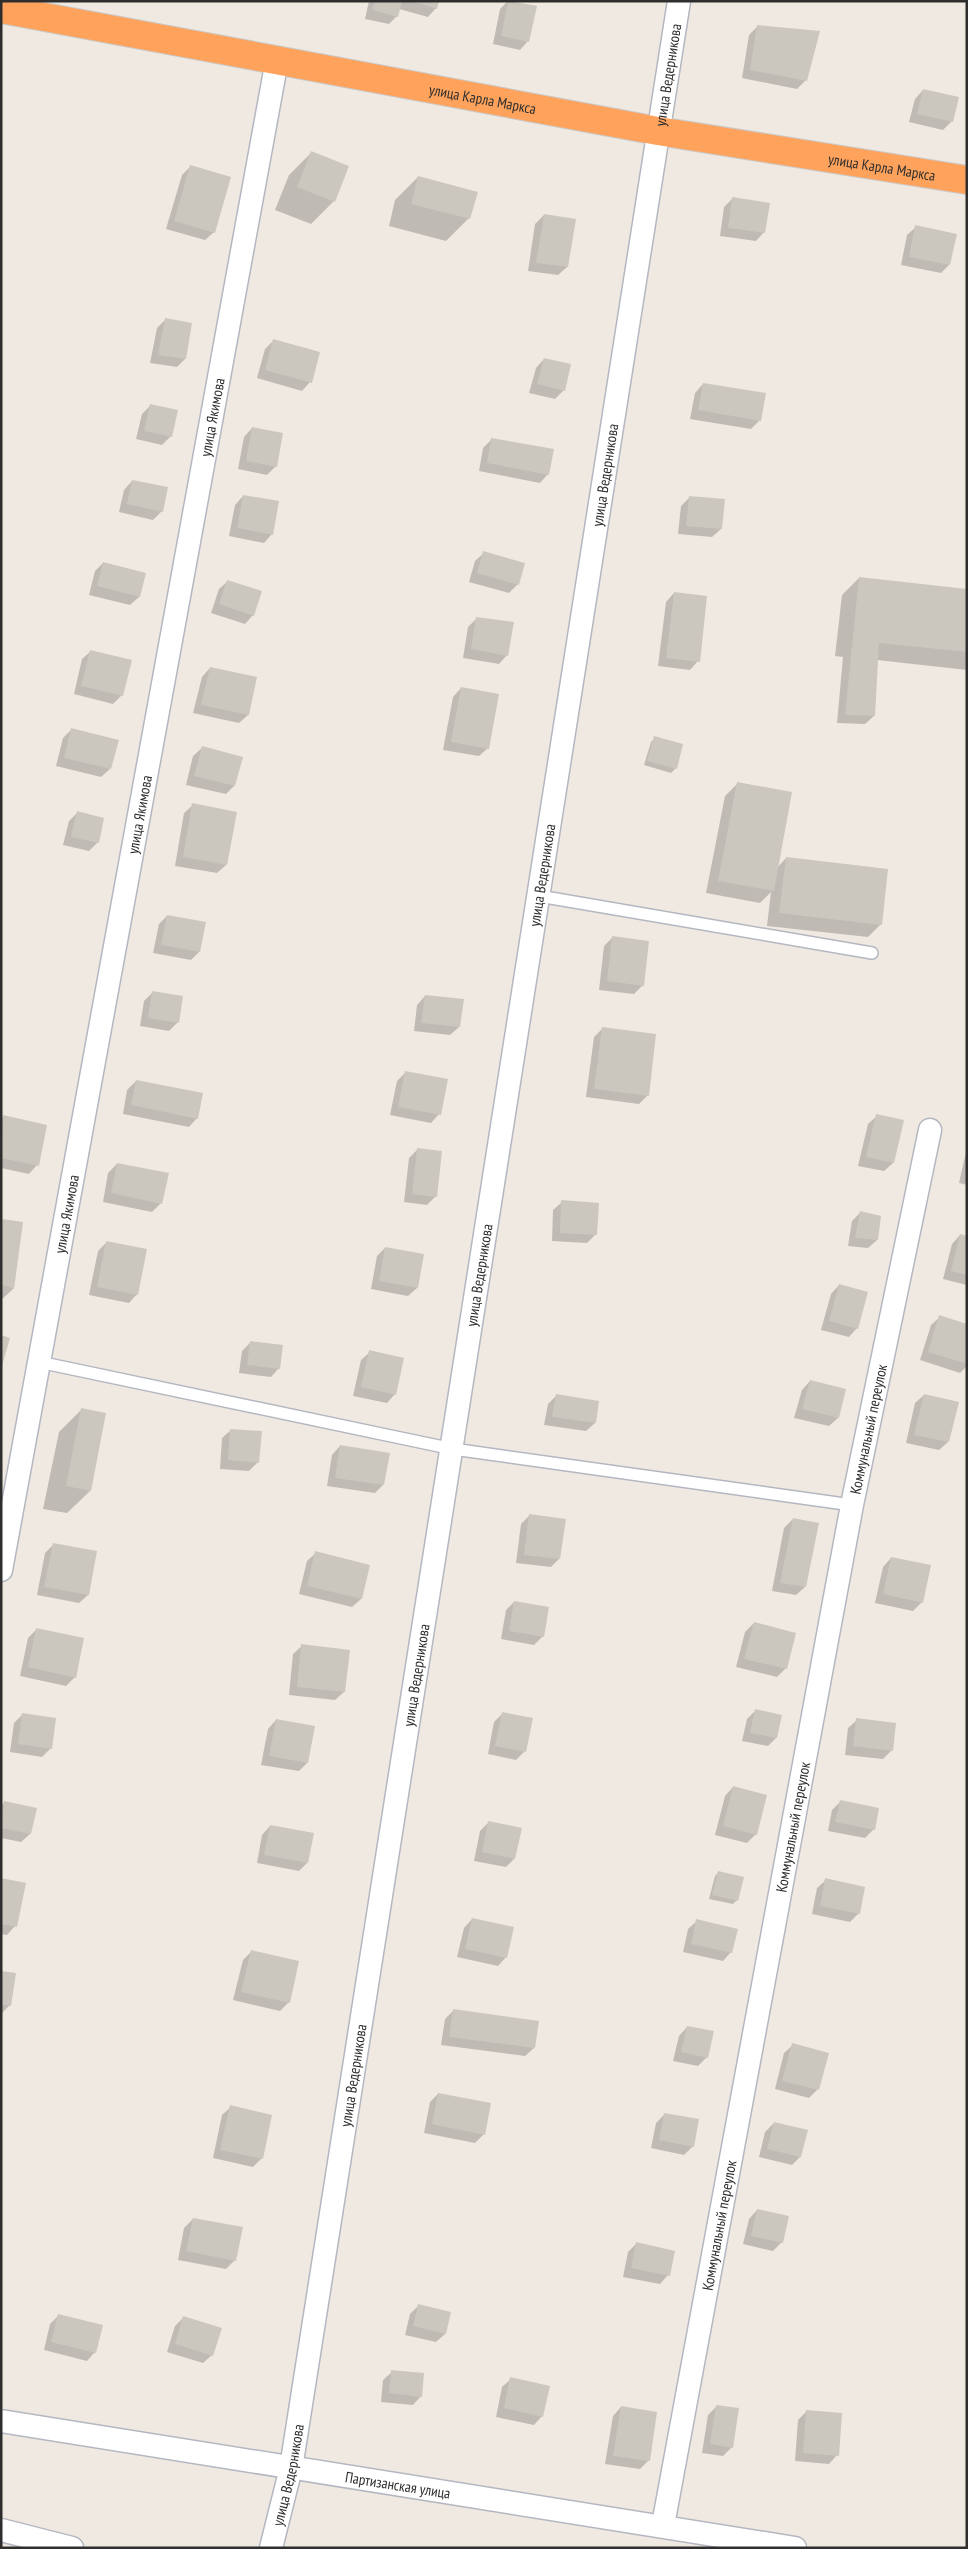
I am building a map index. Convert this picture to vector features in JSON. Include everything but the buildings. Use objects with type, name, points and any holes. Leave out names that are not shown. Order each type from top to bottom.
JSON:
[{"type":"highway","name":"улица Карла Маркса","points":[[1,9],[658,131],[967,180]]},
{"type":"street","name":"улица Ведерникова","points":[[271,2548],[291,2468],[680,1]]},
{"type":"street","name":"улица Якимова","points":[[1,1570],[276,60]]},
{"type":"street","name":"Коммунальный переулок","points":[[662,2525],[852,1505],[930,1130]]},
{"type":"street","name":"Партизанская улица","points":[[1,2421],[662,2525],[795,2548]]},
{"type":"street","points":[[1,2530],[72,2548]]},
{"type":"lane","points":[[539,896],[872,953]]},
{"type":"lane","points":[[39,1362],[453,1449],[852,1505]]}]
